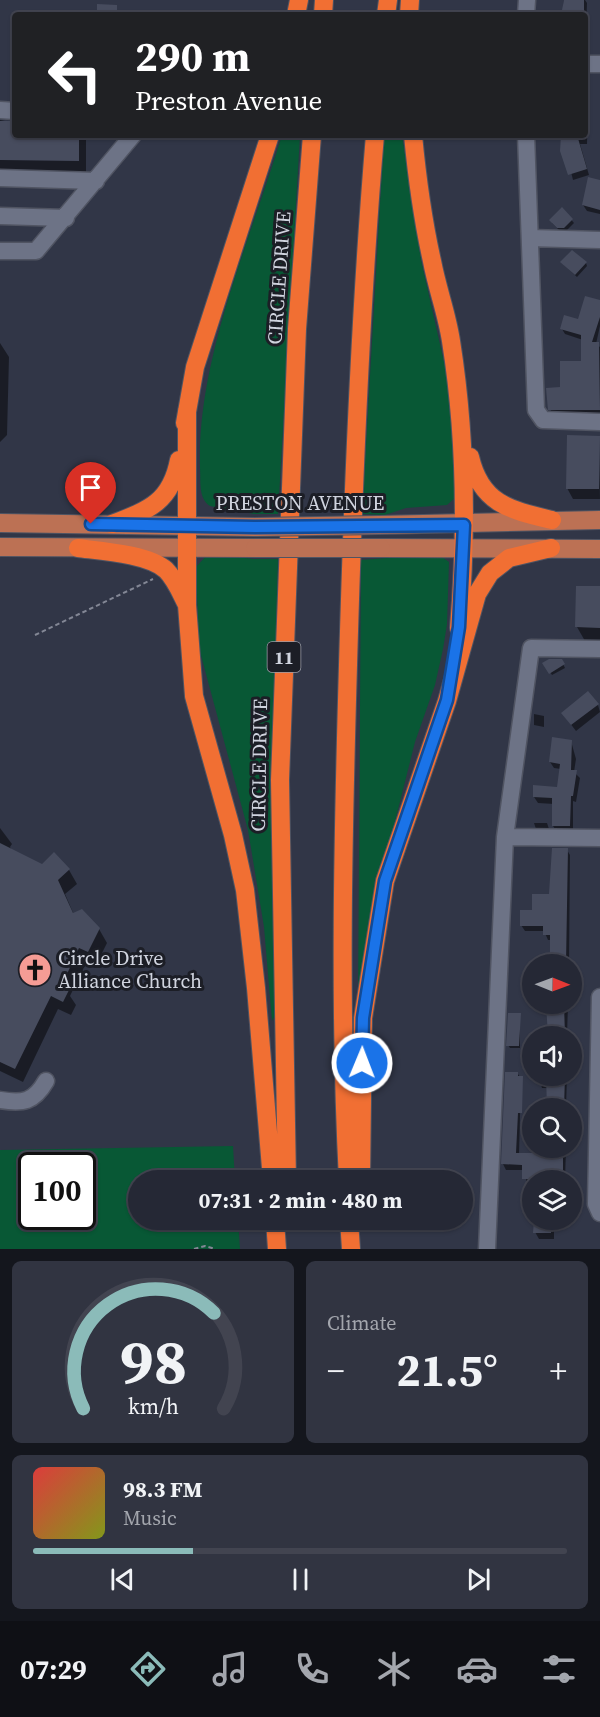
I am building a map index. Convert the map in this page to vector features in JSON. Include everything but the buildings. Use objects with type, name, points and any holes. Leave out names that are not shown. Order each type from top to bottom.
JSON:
[{"type":"highway","points":[[112,524],[151,507],[165,496],[176,472],[195,367],[269,138]]},
{"type":"highway","name":"CIRCLE DRIVE","points":[[287,1170],[280,780],[297,329],[312,138]]},
{"type":"highway","points":[[348,1170],[343,1000],[345,758],[352,515],[375,138]]},
{"type":"highway","points":[[414,138],[431,261],[451,339],[461,419],[465,476],[459,627],[447,700]]},
{"type":"highway","points":[[187,411],[187,605],[195,696],[233,835],[245,890],[256,988],[271,1170]]},
{"type":"highway","points":[[461,419],[474,471],[485,490],[513,511],[552,520]]},
{"type":"highway","points":[[78,548],[123,555],[162,567],[173,579],[187,605]]},
{"type":"highway","points":[[361,1170],[363,1018],[385,881],[447,700],[477,594],[490,573],[509,558],[551,548]]},
{"type":"highway","points":[[276,1230],[277,1249]]},
{"type":"highway","points":[[287,1230],[288,1249]]},
{"type":"highway","points":[[350,1230],[351,1249]]},
{"type":"highway","points":[[361,1230],[362,1249]]},
{"type":"main road","name":"PRESTON AVENUE","points":[[0,523],[255,527],[464,525],[600,520]]},
{"type":"main road","points":[[0,547],[600,549]]},
{"type":"street","points":[[0,251],[36,251],[66,218],[131,138]]},
{"type":"street","points":[[526,138],[536,410],[543,420],[600,422]]},
{"type":"street","points":[[0,178],[96,181]]},
{"type":"street","points":[[0,216],[66,218]]},
{"type":"street","points":[[530,238],[600,240]]},
{"type":"street","points":[[487,1249],[506,837],[531,648],[600,649]]},
{"type":"street","points":[[506,837],[600,838]]},
{"type":"street","points":[[600,997],[596,1204],[600,1213]]},
{"type":"street","points":[[0,1100],[16,1103],[26,1101],[38,1095],[46,1081]]},
{"type":"path","points":[[35,635],[161,575]]},
{"type":"path","points":[[194,1249],[205,1246],[215,1249]]},
{"type":"green space","points":[[281,138],[300,138],[278,514],[254,514],[210,506],[206,503],[200,484],[201,428],[216,343],[241,257]]},
{"type":"green space","points":[[384,138],[402,138],[421,260],[451,393],[456,497],[447,505],[406,508],[385,515],[362,514]]},
{"type":"green space","points":[[438,554],[449,562],[447,624],[443,649],[435,685],[415,742],[379,885],[358,1005],[361,560]]},
{"type":"green space","points":[[207,555],[253,559],[278,559],[271,833],[275,1015],[272,1021],[264,927],[248,830],[199,648],[196,567]]},
{"type":"green space","points":[[233,1146],[234,1170],[128,1170],[128,1230],[239,1230],[240,1249],[0,1249],[0,1150]]},
{"type":"place","name":"Circle Drive Alliance Church","points":[[35,970]]},
{"type":"route","points":[[91,524],[255,527],[464,525],[459,627],[447,700],[385,881],[363,1018],[362,1063]]}]
